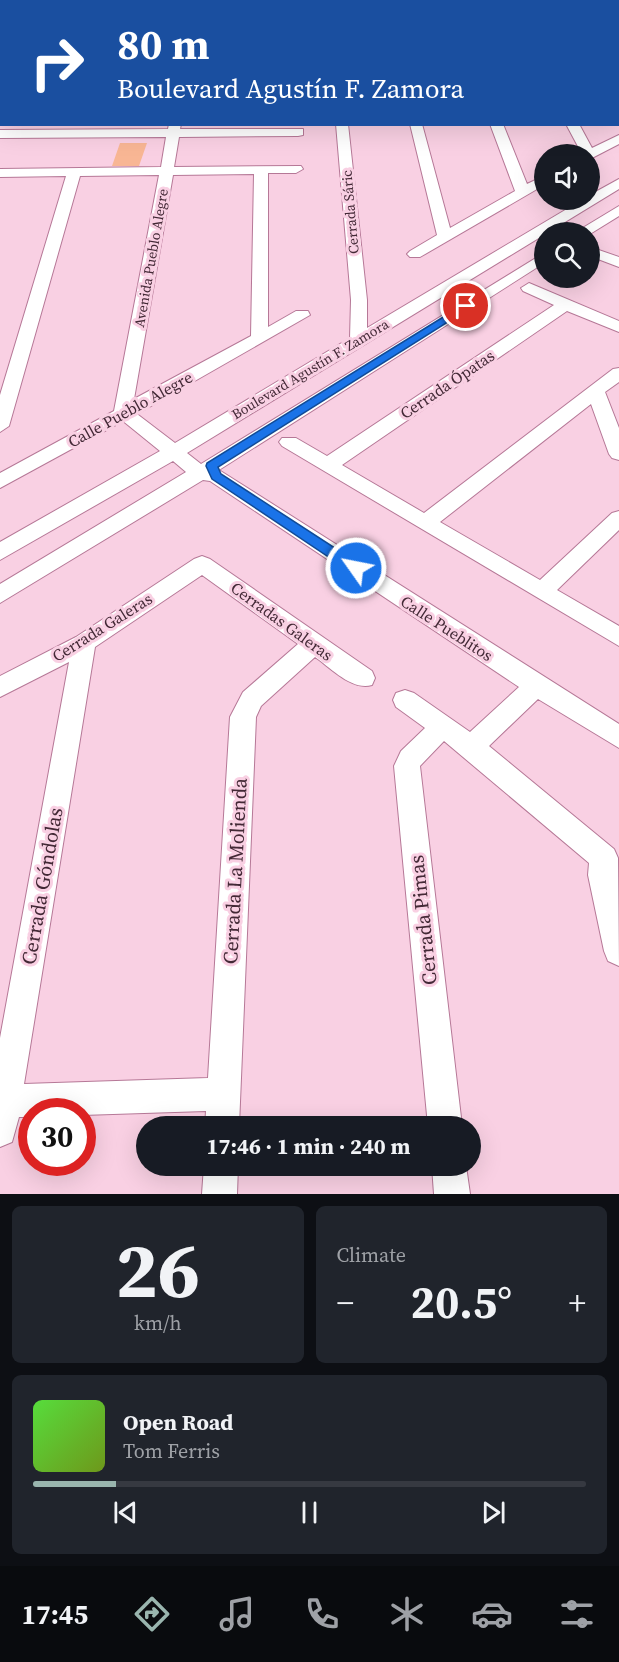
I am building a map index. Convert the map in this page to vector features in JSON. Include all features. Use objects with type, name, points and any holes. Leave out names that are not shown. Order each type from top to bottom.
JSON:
[{"type":"street","name":"Cerrada Sáric","points":[[342,126],[358,300],[359,338]]},
{"type":"street","points":[[417,126],[444,236]]},
{"type":"street","points":[[497,126],[523,192]]},
{"type":"street","points":[[573,126],[583,144]]},
{"type":"street","name":"Avenida Pueblo Alegre","points":[[130,403],[174,129]]},
{"type":"street","points":[[4,131],[261,129],[298,132]]},
{"type":"street","points":[[600,149],[619,139]]},
{"type":"street","points":[[0,173],[296,169]]},
{"type":"street","points":[[260,338],[261,170]]},
{"type":"street","points":[[0,426],[74,172]]},
{"type":"street","name":"Boulevard Agustín F. Zamora","points":[[561,222],[619,183]]},
{"type":"street","points":[[415,254],[534,186]]},
{"type":"street","points":[[600,222],[619,210]]},
{"type":"street","name":"Boulevard Agustín F. Zamora","points":[[0,552],[396,316],[534,238]]},
{"type":"street","points":[[600,255],[619,262]]},
{"type":"street","name":"Boulevard Agustín F. Zamora","points":[[0,595],[209,472],[534,263]]},
{"type":"street","points":[[529,288],[619,327]]},
{"type":"street","points":[[358,300],[396,316]]},
{"type":"street","name":"Cerrada Ópatas","points":[[329,464],[566,304]]},
{"type":"street","name":"Calle Pueblo Alegre","points":[[0,481],[130,403],[302,315]]},
{"type":"street","points":[[426,522],[619,373]]},
{"type":"street","points":[[596,392],[619,454]]},
{"type":"street","points":[[130,403],[178,448],[209,472]]},
{"type":"street","points":[[289,442],[543,590],[619,637]]},
{"type":"street","name":"Calle Pueblitos","points":[[209,472],[536,686],[619,736]]},
{"type":"street","points":[[543,590],[619,518]]},
{"type":"street","name":"Cerrada Galeras","points":[[0,687],[84,642],[202,564]]},
{"type":"street","name":"Cerradas Galeras","points":[[202,564],[313,645],[363,678]]},
{"type":"street","name":"Cerrada Góndolas","points":[[2,1111],[84,642]]},
{"type":"street","name":"Cerrada La Molienda","points":[[222,1116],[243,717],[252,699],[313,645]]},
{"type":"street","points":[[471,747],[536,686]]},
{"type":"street","points":[[405,700],[471,747],[612,856],[602,875],[619,951]]},
{"type":"street","name":"Cerrada Pimas","points":[[442,727],[410,759],[407,766],[444,1116]]},
{"type":"street","points":[[2,1111],[223,1094]]},
{"type":"street","points":[[220,1194],[221,1176]]},
{"type":"street","points":[[450,1176],[452,1194]]},
{"type":"shaded area","points":[[120,143],[147,143],[139,166],[112,166]]},
{"type":"route","points":[[356,568],[216,476],[212,466],[466,306]]}]
